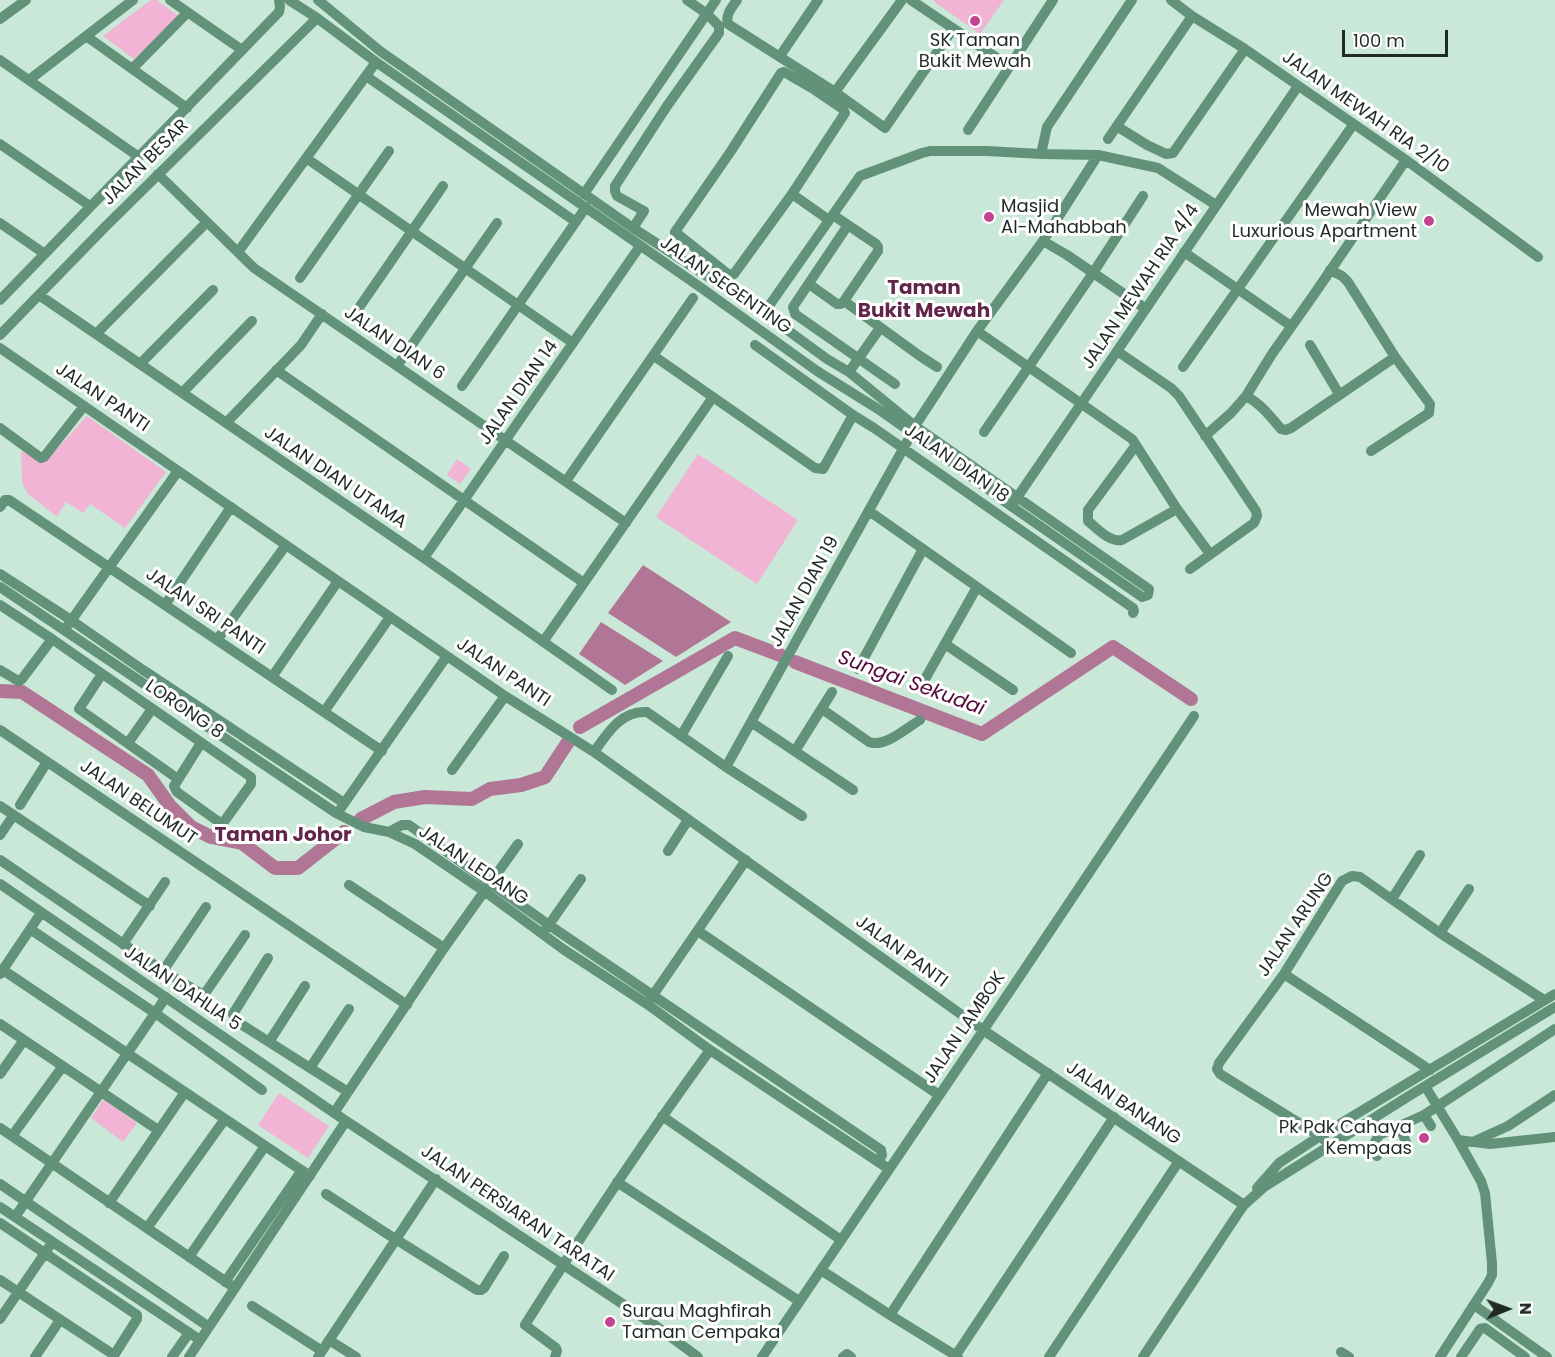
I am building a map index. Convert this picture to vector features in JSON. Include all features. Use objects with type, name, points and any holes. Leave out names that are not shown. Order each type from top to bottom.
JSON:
[{"type":"street","points":[[0,19],[26,0]]},
{"type":"street","points":[[28,80],[133,0]]},
{"type":"street","points":[[170,0],[242,50]]},
{"type":"street","name":"JALAN BESAR","points":[[0,300],[279,12],[279,0]]},
{"type":"street","name":"JALAN SEGENTING","points":[[292,1],[821,374],[914,429],[1018,496],[1146,593],[1011,506],[914,429],[849,372],[584,194],[380,51],[318,0]]},
{"type":"street","points":[[238,252],[376,62],[371,49],[356,27],[330,0]]},
{"type":"street","points":[[633,228],[644,211],[617,196],[615,186],[667,106],[719,33],[719,26],[687,0]]},
{"type":"street","points":[[584,194],[716,0]]},
{"type":"street","points":[[737,0],[727,15],[728,24],[836,92],[885,128],[953,29]]},
{"type":"street","points":[[780,56],[819,0]]},
{"type":"street","points":[[836,92],[902,0]]},
{"type":"street","points":[[911,0],[1009,66]]},
{"type":"street","points":[[968,130],[1053,0]]},
{"type":"street","points":[[1041,154],[1047,127],[1132,0]]},
{"type":"street","name":"JALAN MEWAH RIA 2/10","points":[[1171,0],[1406,160],[1538,257]]},
{"type":"street","points":[[132,69],[188,13]]},
{"type":"street","points":[[1108,139],[1192,16]]},
{"type":"street","name":"JALAN BESAR","points":[[0,335],[158,174],[317,18]]},
{"type":"street","points":[[86,36],[187,108]]},
{"type":"street","points":[[1118,127],[1166,154],[1173,153],[1245,49]]},
{"type":"street","points":[[0,60],[139,157]]},
{"type":"street","points":[[781,73],[815,90],[845,113],[792,194],[734,274],[729,275],[675,232],[781,73]]},
{"type":"street","points":[[366,76],[576,222]]},
{"type":"street","name":"JALAN MEWAH RIA 4/4","points":[[1011,506],[1298,86]]},
{"type":"street","points":[[1183,367],[1353,125]]},
{"type":"street","points":[[0,144],[90,206]]},
{"type":"street","points":[[764,313],[860,176],[930,151],[1098,155],[1158,168],[1216,205]]},
{"type":"street","points":[[300,278],[389,152]]},
{"type":"street","name":"JALAN DIAN 19","points":[[726,767],[914,429],[977,331],[1043,241],[1098,155]]},
{"type":"street","points":[[306,158],[573,343]]},
{"type":"street","points":[[1205,436],[1246,396],[1291,326],[1406,160]]},
{"type":"street","name":"JALAN DIAN 6","points":[[158,174],[254,268],[626,523]]},
{"type":"street","points":[[356,312],[443,186]]},
{"type":"street","points":[[792,194],[831,218],[848,225],[878,247],[878,251],[841,304],[837,304],[809,284]]},
{"type":"street","points":[[984,432],[1143,196]]},
{"type":"street","points":[[462,386],[586,207]]},
{"type":"street","points":[[96,334],[207,222]]},
{"type":"street","points":[[0,223],[45,254]]},
{"type":"street","points":[[397,366],[497,223]]},
{"type":"street","points":[[848,225],[793,307],[795,314],[895,384]]},
{"type":"street","points":[[1043,241],[1146,309]]},
{"type":"street","name":"JALAN DIAN 14","points":[[424,558],[640,246]]},
{"type":"street","points":[[1184,252],[1291,326]]},
{"type":"street","points":[[1330,270],[1348,282],[1395,357],[1431,407],[1430,413],[1371,451]]},
{"type":"street","points":[[140,364],[213,290]]},
{"type":"street","name":"JALAN DIAN UTAMA","points":[[39,295],[424,558],[612,690]]},
{"type":"street","points":[[566,481],[693,298]]},
{"type":"street","points":[[844,301],[937,367]]},
{"type":"street","points":[[226,423],[301,345],[322,314]]},
{"type":"street","points":[[182,393],[252,321]]},
{"type":"street","points":[[849,372],[880,328]]},
{"type":"street","points":[[977,331],[1132,439],[1210,554]]},
{"type":"street","points":[[782,347],[793,349],[796,347],[796,338],[793,334]]},
{"type":"street","name":"JALAN DIAN 18","points":[[755,345],[1133,608],[1133,613]]},
{"type":"street","points":[[1310,345],[1339,394]]},
{"type":"street","name":"JALAN PANTI","points":[[0,348],[505,696],[594,752],[982,1030]]},
{"type":"street","points":[[1117,351],[1179,396],[1256,511],[1257,516],[1254,523],[1190,569]]},
{"type":"street","points":[[654,356],[819,470],[823,469],[853,415]]},
{"type":"street","points":[[1246,396],[1265,409],[1281,429],[1286,430],[1395,357]]},
{"type":"street","points":[[821,374],[815,366],[817,361],[827,359]]},
{"type":"street","points":[[276,370],[584,583]]},
{"type":"street","points":[[543,642],[713,397]]},
{"type":"street","points":[[0,428],[41,458],[84,406]]},
{"type":"street","points":[[1136,445],[1088,510],[1088,521],[1117,541],[1177,508]]},
{"type":"street","points":[[64,630],[178,471]]},
{"type":"street","name":"JALAN SRI PANTI","points":[[5,504],[109,567],[382,751]]},
{"type":"street","points":[[165,605],[231,507]]},
{"type":"street","points":[[869,511],[1071,653]]},
{"type":"street","points":[[217,640],[286,545]]},
{"type":"street","points":[[858,669],[923,549]]},
{"type":"street","points":[[0,574],[344,803]]},
{"type":"street","points":[[272,677],[338,580]]},
{"type":"street","name":"JALAN LEDANG","points":[[0,587],[336,813],[364,827],[389,832],[415,844],[487,888],[650,1000],[710,1050],[889,1169]]},
{"type":"street","points":[[920,688],[977,587]]},
{"type":"street","name":"LORONG 8","points":[[0,605],[251,777],[251,784],[226,820],[221,823],[177,792],[176,782]]},
{"type":"street","points":[[324,712],[390,617]]},
{"type":"street","points":[[0,670],[19,681],[52,639]]},
{"type":"street","points":[[945,644],[1013,690]]},
{"type":"street","points":[[336,813],[447,656]]},
{"type":"street","points":[[681,736],[728,656]]},
{"type":"street","points":[[102,674],[79,708],[128,743],[176,782],[201,743]]},
{"type":"street","points":[[795,751],[832,692]]},
{"type":"street","points":[[452,770],[505,696]]},
{"type":"street","points":[[128,743],[152,709]]},
{"type":"street","points":[[822,709],[875,744],[884,742],[920,720]]},
{"type":"street","points":[[594,752],[615,723],[640,711],[647,712],[802,816]]},
{"type":"street","points":[[200,722],[207,712]]},
{"type":"street","name":"JALAN LAMBOK","points":[[762,1357],[1194,716]]},
{"type":"street","points":[[751,722],[853,790]]},
{"type":"street","name":"JALAN BELUMUT","points":[[0,730],[407,1005]]},
{"type":"street","points":[[20,805],[47,762]]},
{"type":"street","points":[[0,806],[150,906]]},
{"type":"street","points":[[0,835],[13,816]]},
{"type":"street","points":[[668,851],[688,820]]},
{"type":"street","points":[[334,1113],[444,948],[518,844]]},
{"type":"street","points":[[1392,899],[1420,855]]},
{"type":"street","name":"JALAN DAHLIA 5","points":[[0,860],[163,971],[200,993],[206,992],[245,935]]},
{"type":"street","points":[[746,860],[650,1000],[881,1150],[882,1155],[878,1162]]},
{"type":"street","name":"JALAN ARUNG","points":[[1331,1146],[1320,1136],[1220,1074],[1217,1069],[1219,1063],[1284,974],[1342,880],[1352,876],[1360,877],[1440,933],[1544,1000]]},
{"type":"street","points":[[546,930],[581,879]]},
{"type":"street","points":[[123,944],[165,882]]},
{"type":"street","name":"JALAN DAHLIA 5","points":[[0,884],[346,1121]]},
{"type":"street","points":[[349,885],[444,948]]},
{"type":"street","points":[[1440,933],[1469,889]]},
{"type":"street","points":[[163,971],[206,907]]},
{"type":"street","points":[[41,913],[1,972],[306,1173]]},
{"type":"street","points":[[30,928],[155,1013],[262,1090]]},
{"type":"street","points":[[698,931],[939,1095]]},
{"type":"street","points":[[268,958],[233,1014],[236,1021],[348,1092]]},
{"type":"street","points":[[1284,974],[1430,1070]]},
{"type":"street","points":[[270,1042],[305,986]]},
{"type":"street","points":[[1143,1357],[1244,1205],[1279,1163],[1555,994]]},
{"type":"street","points":[[15,1217],[165,997]]},
{"type":"street","points":[[1244,1205],[1272,1182],[1555,1007]]},
{"type":"street","points":[[310,1068],[349,1009]]},
{"type":"street","points":[[0,1023],[158,1130]]},
{"type":"street","points":[[1377,1156],[1375,1142],[1379,1135],[1424,1115],[1555,1029]]},
{"type":"street","name":"JALAN BANANG","points":[[982,1030],[1244,1205]]},
{"type":"street","points":[[0,1074],[24,1040]]},
{"type":"street","points":[[555,1357],[556,1348],[525,1325],[617,1182],[710,1050]]},
{"type":"street","points":[[12,1136],[63,1066]]},
{"type":"street","points":[[890,1315],[1048,1073]]},
{"type":"street","points":[[1425,1086],[1481,1181],[1485,1193],[1492,1263],[1492,1275],[1440,1357]]},
{"type":"street","points":[[109,1203],[185,1092]]},
{"type":"street","points":[[1474,1141],[1508,1126],[1555,1095]]},
{"type":"street","points":[[1424,1115],[1431,1126]]},
{"type":"street","points":[[662,1116],[841,1240]]},
{"type":"street","points":[[821,1270],[957,1356],[1114,1117]]},
{"type":"street","points":[[147,1228],[225,1119]]},
{"type":"street","points":[[189,1357],[209,1327],[230,1285],[306,1173],[346,1121]]},
{"type":"street","name":"JALAN PERSIARAN TARATAI","points":[[346,1121],[656,1326],[698,1357]]},
{"type":"street","points":[[1400,1126],[1409,1151]]},
{"type":"street","points":[[1508,1126],[1513,1142]]},
{"type":"street","points":[[0,1128],[230,1285]]},
{"type":"street","points":[[1458,1140],[1490,1144],[1555,1137]]},
{"type":"street","points":[[189,1257],[265,1146]]},
{"type":"street","points":[[1049,1357],[1179,1161]]},
{"type":"street","points":[[252,1306],[320,1354],[436,1179]]},
{"type":"street","points":[[617,1182],[800,1301]]},
{"type":"street","points":[[0,1184],[209,1327]]},
{"type":"street","points":[[326,1194],[477,1290],[484,1288],[504,1256]]},
{"type":"street","points":[[0,1207],[200,1340]]},
{"type":"street","points":[[0,1223],[138,1317],[114,1356],[0,1280]]},
{"type":"street","points":[[0,1319],[53,1242]]},
{"type":"street","points":[[1474,1305],[1533,1353],[1547,1357]]},
{"type":"street","points":[[35,1357],[60,1320]]},
{"type":"street","points":[[1461,1357],[1480,1329],[1485,1328],[1525,1357]]},
{"type":"street","points":[[172,1357],[189,1332]]},
{"type":"street","points":[[329,1340],[356,1357]]},
{"type":"street","points":[[843,1357],[847,1354],[851,1357]]},
{"type":"shaded area","points":[[151,0],[157,0],[180,17],[134,59],[103,36]]},
{"type":"shaded area","name":"SK Taman Bukit Mewah","points":[[934,0],[1004,0],[980,34]]},
{"type":"shaded area","points":[[87,416],[166,472],[125,528],[90,504],[83,513],[66,502],[57,517],[28,494],[22,482],[21,451],[46,461]]},
{"type":"shaded area","points":[[698,454],[798,520],[757,584],[656,517]]},
{"type":"shaded area","points":[[457,459],[471,469],[460,484],[447,475]]},
{"type":"shaded area","points":[[643,565],[731,622],[676,657],[608,613]]},
{"type":"shaded area","points":[[601,622],[663,661],[625,685],[579,654]]},
{"type":"shaded area","points":[[279,1093],[329,1126],[308,1158],[258,1125]]},
{"type":"shaded area","points":[[104,1099],[137,1123],[123,1142],[91,1118]]},
{"type":"waterway","name":"Sungai Sekudai","points":[[580,727],[735,638],[780,655]]},
{"type":"waterway","name":"Sungai Sekudai","points":[[795,662],[982,734],[1113,647],[1191,699]]},
{"type":"waterway","name":"Sungai Sekudai","points":[[0,691],[22,692],[148,775],[170,806],[191,827],[211,837],[242,843],[275,868],[298,868],[344,832]]},
{"type":"waterway","name":"Sungai Sekudai","points":[[361,819],[394,802],[425,797],[472,799],[490,789],[521,785],[545,777],[568,742]]},
{"type":"place","name":"SK Taman Bukit Mewah","points":[[975,21]]},
{"type":"place","name":"Masjid Al-Mahabbah","points":[[989,217]]},
{"type":"place","name":"Mewah View Luxurious Apartment","points":[[1429,221]]},
{"type":"place","name":"Pk Pdk Cahaya Kempaas","points":[[1424,1138]]},
{"type":"place","name":"Surau Maghfirah Taman Cempaka","points":[[610,1322]]},
{"type":"district","name":"Taman Bukit Mewah","points":[[924,300]]},
{"type":"district","name":"Taman Johor","points":[[283,836]]}]
